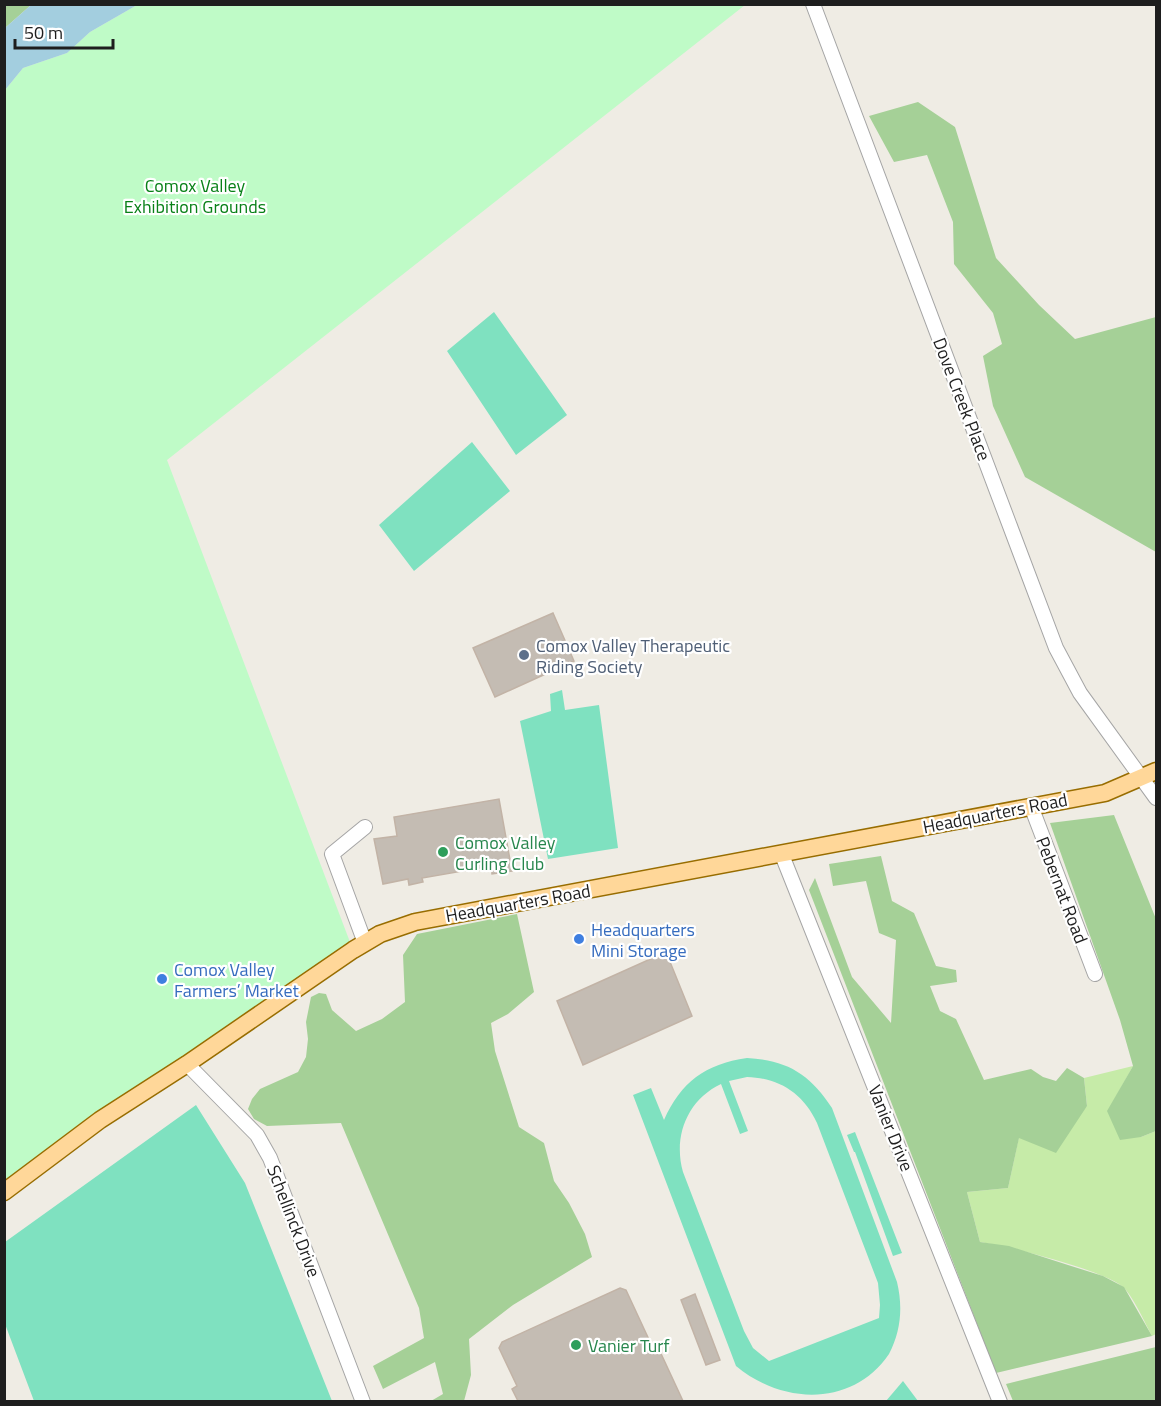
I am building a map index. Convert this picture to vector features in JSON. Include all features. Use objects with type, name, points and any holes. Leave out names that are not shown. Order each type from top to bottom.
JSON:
[{"type":"main road","name":"Headquarters Road","points":[[4,1192],[100,1120],[380,934],[415,922],[1105,793],[1156,771]]},
{"type":"street","name":"Dove Creek Place","points":[[813,4],[1056,648],[1080,693],[1141,779]]},
{"type":"street","points":[[1141,779],[1156,798]]},
{"type":"street","name":"Pebernat Road","points":[[1031,806],[1095,974]]},
{"type":"street","points":[[365,827],[332,854],[365,943]]},
{"type":"street","name":"Vanier Drive","points":[[782,855],[1000,1401]]},
{"type":"street","name":"Schellinck Drive","points":[[187,1064],[257,1135],[270,1158],[363,1401]]},
{"type":"green space","points":[[5,4],[31,4],[31,5],[5,28]]},
{"type":"green space","name":"Comox Valley Exhibition Grounds","points":[[137,5],[745,5],[167,460],[353,950],[5,1192],[5,90],[23,68],[67,53],[90,32]]},
{"type":"green space","points":[[918,102],[955,127],[996,258],[1039,305],[1075,339],[1156,317],[1156,552],[1025,477],[993,406],[983,356],[1002,344],[993,313],[954,264],[953,222],[927,155],[894,162],[869,116]]},
{"type":"green space","points":[[494,312],[567,415],[516,455],[447,351]]},
{"type":"green space","points":[[472,442],[510,491],[414,571],[379,525]]},
{"type":"green space","points":[[562,690],[565,710],[599,705],[618,848],[548,859],[520,721],[551,711],[550,694]]},
{"type":"green space","points":[[1114,815],[1156,919],[1156,1131],[1141,1137],[1120,1140],[1107,1111],[1133,1066],[1120,1020],[1050,823]]},
{"type":"green space","points":[[881,856],[892,901],[914,913],[936,966],[956,970],[957,982],[930,986],[940,1011],[956,1019],[984,1080],[1031,1069],[1043,1077],[1056,1081],[1067,1068],[1084,1078],[1087,1106],[1056,1153],[1019,1138],[1008,1188],[967,1192],[980,1242],[1009,1246],[1103,1276],[1124,1287],[1152,1336],[996,1373],[809,890],[815,878],[852,977],[891,1023],[896,940],[879,933],[866,881],[833,886],[829,864]]},
{"type":"green space","points":[[517,914],[534,992],[508,1014],[491,1023],[495,1051],[519,1127],[544,1143],[554,1181],[569,1203],[585,1234],[592,1257],[513,1305],[469,1339],[471,1375],[464,1401],[431,1401],[443,1394],[435,1362],[383,1389],[373,1366],[424,1338],[419,1308],[341,1123],[267,1126],[254,1119],[248,1109],[260,1089],[298,1072],[306,1057],[308,1039],[306,1022],[311,997],[319,993],[326,994],[332,1010],[356,1031],[382,1019],[405,1002],[403,955],[417,934]]},
{"type":"green space","points":[[747,1058],[761,1059],[786,1066],[806,1078],[824,1096],[832,1108],[897,1282],[900,1319],[889,1354],[874,1371],[857,1383],[838,1391],[817,1394],[796,1393],[775,1388],[755,1379],[736,1366],[633,1095],[651,1088],[664,1120],[678,1095],[696,1077],[707,1070]],"holes":[[[747,1077],[759,1078],[789,1089],[805,1103],[817,1123],[878,1283],[880,1305],[879,1318],[769,1361],[753,1348],[744,1331],[680,1159],[682,1133],[691,1110],[709,1091],[721,1084],[740,1134],[748,1131],[729,1081]]]},
{"type":"green space","points":[[1133,1066],[1108,1111],[1141,1137],[1156,1131],[1156,1334],[1152,1336],[1132,1298],[1114,1281],[1056,1260],[980,1242],[967,1192],[1008,1188],[1019,1137],[1087,1106],[1084,1078]]},
{"type":"green space","points":[[196,1105],[245,1183],[332,1401],[34,1401],[5,1324],[5,1242]]},
{"type":"green space","points":[[855,1132],[902,1253],[893,1256],[847,1135]]},
{"type":"green space","points":[[1156,1347],[1156,1401],[1013,1401],[1006,1384]]},
{"type":"green space","points":[[903,1381],[918,1401],[886,1401]]},
{"type":"water","points":[[31,5],[137,5],[90,32],[67,53],[23,68],[5,90],[5,28]]},
{"type":"building","name":"Comox Valley Therapeutic Riding Society","points":[[553,613],[574,661],[495,697],[473,648]]},
{"type":"building","name":"Comox Valley Curling Club","points":[[499,799],[512,871],[492,874],[491,866],[422,878],[423,882],[409,885],[408,879],[383,884],[374,839],[397,836],[394,817]]},
{"type":"building","points":[[666,952],[692,1016],[583,1065],[557,1001]]},
{"type":"building","name":"Vanier Turf","points":[[620,1288],[626,1290],[652,1346],[656,1343],[683,1401],[518,1401],[512,1389],[517,1386],[499,1348],[502,1342]]},
{"type":"building","points":[[695,1294],[720,1360],[706,1365],[681,1300]]},
{"type":"place","name":"Comox Valley Therapeutic Riding Society","points":[[524,655]]},
{"type":"place","name":"Comox Valley Curling Club","points":[[443,852]]},
{"type":"place","name":"Headquarters Mini Storage","points":[[579,939]]},
{"type":"place","name":"Comox Valley Farmers’ Market","points":[[162,979]]},
{"type":"place","name":"Vanier Turf","points":[[576,1345]]}]
